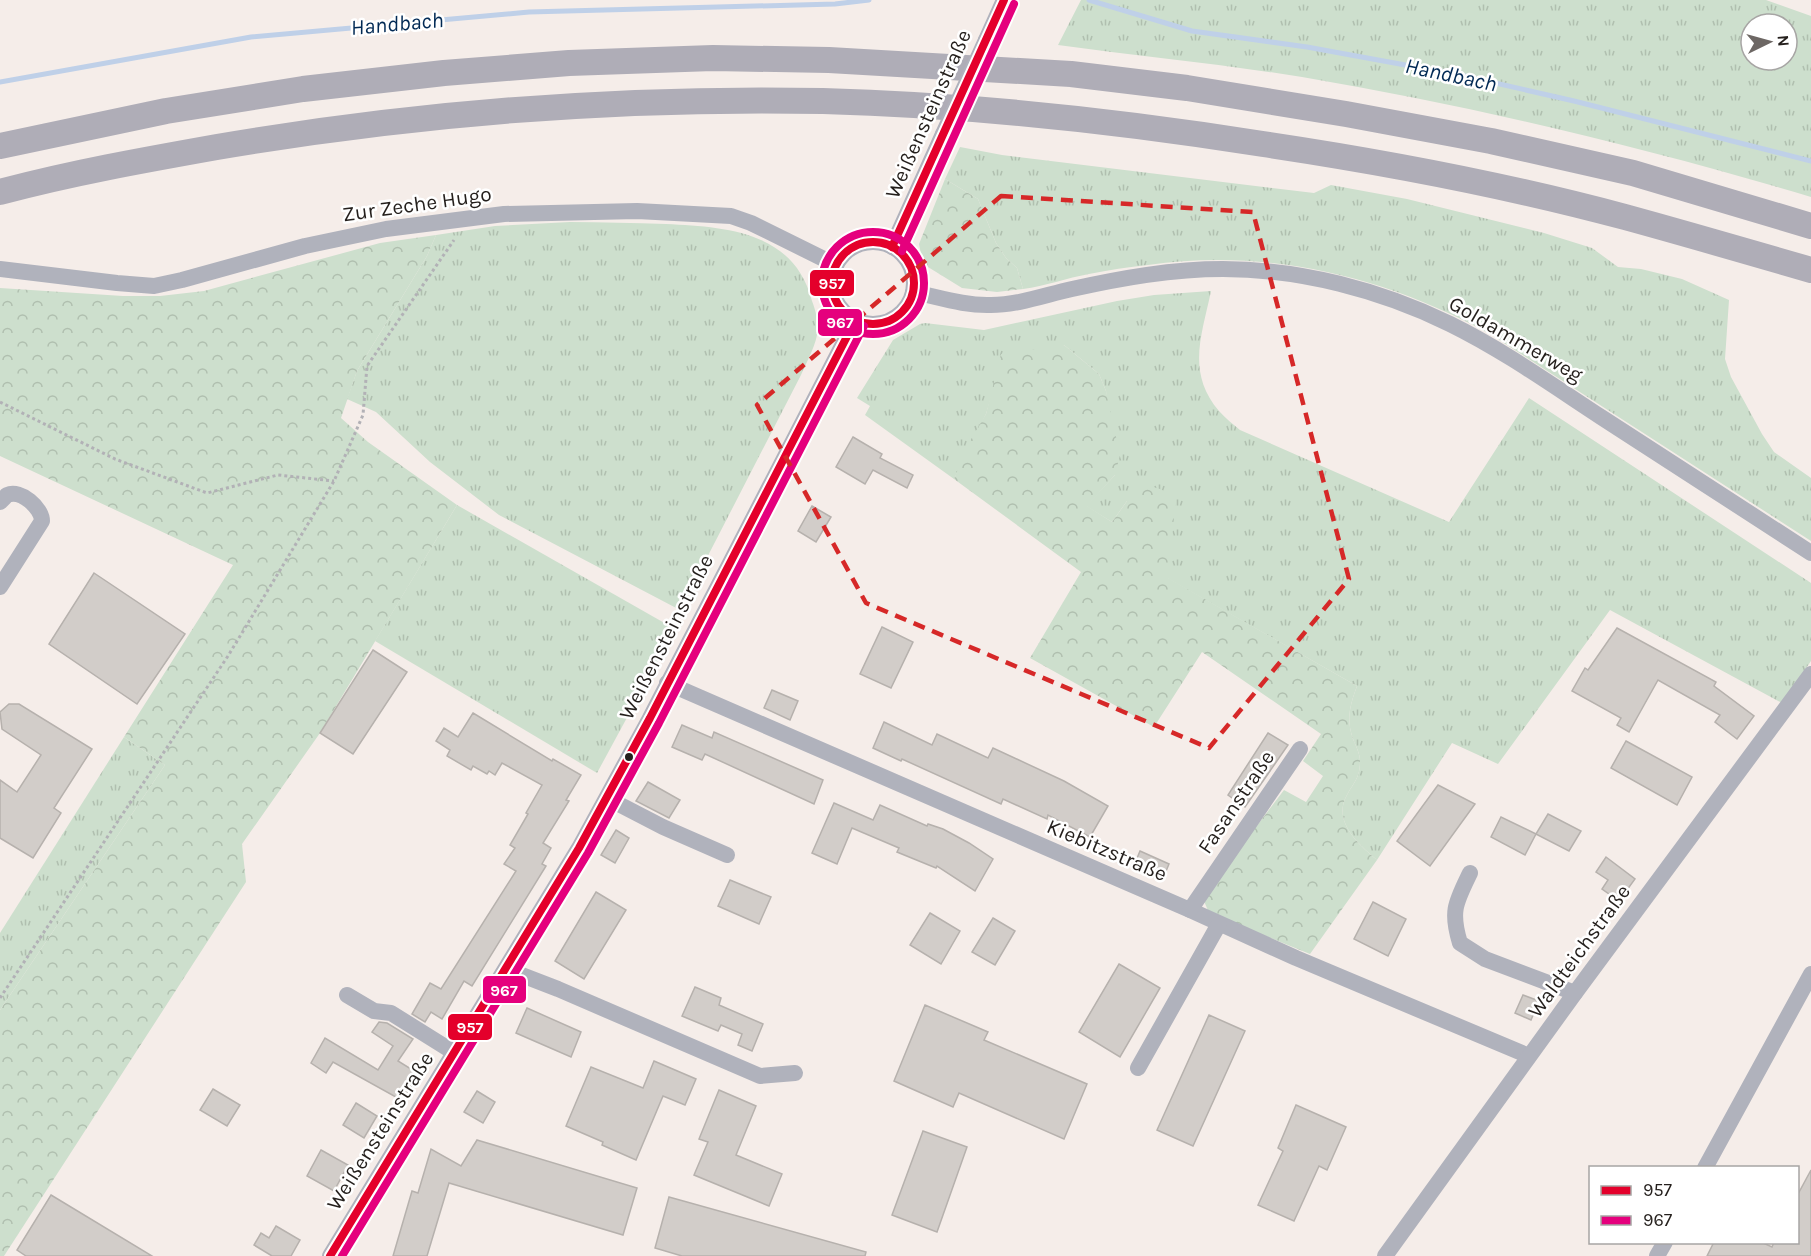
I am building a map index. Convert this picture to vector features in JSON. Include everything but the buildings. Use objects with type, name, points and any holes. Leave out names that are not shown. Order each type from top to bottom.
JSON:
[{"type":"highway","points":[[0,146],[166,111],[303,89],[444,73],[569,63],[665,59],[830,60],[1071,74],[1187,88],[1346,114],[1491,141],[1633,173],[1811,226]]},
{"type":"highway","points":[[0,192],[176,154],[308,132],[447,115],[573,106],[712,101],[825,102],[979,110],[1064,118],[1183,131],[1338,155],[1485,184],[1621,216],[1811,270]]},
{"type":"street","name":"Weißensteinstraße","points":[[892,247],[1004,0]]},
{"type":"street","name":"Zur Zeche Hugo","points":[[0,269],[117,284],[154,286],[305,246],[386,229],[504,214],[637,211],[731,216],[752,223],[836,265]]},
{"type":"street","points":[[873,243],[892,247],[903,255],[914,279],[909,304],[901,314],[879,324],[855,321],[844,313],[832,290],[832,277],[836,265],[844,254],[854,247],[873,243]]},
{"type":"street","name":"Goldammerweg","points":[[913,292],[990,305],[1155,274],[1224,269],[1259,271],[1315,279],[1374,294],[1449,323],[1485,343],[1811,553]]},
{"type":"street","name":"Weißensteinstraße","points":[[330,1256],[506,969],[607,798],[762,504],[855,321]]},
{"type":"street","points":[[0,502],[7,495],[14,494],[21,497],[32,502],[40,510],[42,521],[0,587]]},
{"type":"street","name":"Waldteichstraße","points":[[1385,1256],[1575,993],[1811,674]]},
{"type":"street","name":"Kiebitzstraße","points":[[668,683],[1219,924],[1529,1056]]},
{"type":"street","name":"Fasanstraße","points":[[1190,910],[1300,749]]},
{"type":"street","points":[[607,798],[663,827],[727,855]]},
{"type":"street","points":[[1470,873],[1456,902],[1454,924],[1460,944],[1485,959],[1575,993]]},
{"type":"street","points":[[1138,1068],[1219,924]]},
{"type":"street","points":[[506,969],[760,1076],[795,1073]]},
{"type":"street","points":[[1707,1166],[1811,974]]},
{"type":"street","points":[[347,995],[374,1011],[391,1013],[454,1053]]},
{"type":"path","points":[[0,999],[228,656],[334,481],[363,415],[367,366],[454,240]]},
{"type":"path","points":[[0,402],[115,459],[207,493],[278,475],[334,481]]},
{"type":"highlighted area","points":[[1001,196],[1253,212],[1349,579],[1209,748],[866,603],[757,405]]},
{"type":"green space","points":[[1081,0],[1766,0],[1811,16],[1811,197],[1685,161],[1558,129],[1366,88],[1211,64],[1058,45]]},
{"type":"green space","points":[[960,147],[1002,155],[1314,193],[1331,185],[1407,199],[1544,233],[1592,248],[1618,267],[1641,269],[1682,279],[1729,300],[1725,359],[1731,377],[1774,452],[1811,478],[1811,541],[1490,334],[1409,296],[1367,282],[1324,271],[1237,260],[1193,261],[1111,270],[1023,289],[1017,268],[1006,258],[996,243],[978,199],[945,179]]},
{"type":"green space","points":[[945,179],[978,199],[996,243],[1006,258],[1017,268],[1023,289],[997,292],[962,288],[928,267],[919,244]]},
{"type":"green space","points":[[570,222],[689,225],[734,231],[755,237],[774,247],[790,260],[803,278],[815,311],[817,334],[809,358],[680,610],[499,515],[430,462],[376,412],[347,399],[357,371],[427,256],[436,235],[495,226]]},
{"type":"green space","points":[[436,235],[427,256],[357,371],[341,418],[368,442],[457,505],[320,733],[242,844],[246,882],[4,1256],[0,1256],[0,1010],[165,765],[124,737],[233,565],[0,456],[0,288],[123,296],[160,296],[204,291],[380,243]]},
{"type":"green space","points":[[1211,291],[1199,353],[1203,382],[1219,411],[1240,430],[1449,522],[1529,398],[1811,583],[1811,661],[1782,703],[1610,610],[1498,764],[1452,743],[1377,860],[1349,831],[1343,814],[1343,805],[1360,767],[1349,718],[1357,686],[1167,578],[1127,501],[1112,522],[1086,506],[1115,475],[1106,391],[1099,374],[1064,345],[991,397],[986,414],[954,479],[865,415],[870,406],[857,398],[893,340],[920,324],[984,330],[1117,301],[1154,295]]},
{"type":"green space","points":[[1064,345],[1099,374],[1106,391],[1120,455],[1115,475],[1087,506],[1112,522],[1127,501],[1146,485],[1176,497],[1168,578],[1357,686],[1349,718],[1360,767],[1343,805],[1343,814],[1349,831],[1377,860],[1310,954],[1209,913],[1204,901],[1206,893],[1284,790],[1306,802],[1323,776],[1303,761],[1321,734],[1202,652],[1154,727],[1030,658],[1081,572],[954,479],[970,441],[986,414],[1001,354]]},
{"type":"green space","points":[[457,505],[675,629],[597,773],[375,641]]},
{"type":"green space","points":[[124,737],[165,765],[0,1010],[0,933]]},
{"type":"waterway","name":"Handbach","points":[[0,82],[251,37],[529,12],[835,4],[869,0]]},
{"type":"waterway","name":"Handbach","points":[[1089,0],[1192,31],[1307,47],[1460,75],[1574,101],[1811,161]]},
{"type":"transit line","name":"957","points":[[892,247],[1004,0]]},
{"type":"transit line","name":"967","points":[[902,251],[1014,4]]},
{"type":"transit line","name":"967","points":[[873,232],[902,240],[916,254],[924,283],[916,312],[902,326],[873,334],[844,326],[830,312],[822,283],[830,254],[844,240],[873,232]]},
{"type":"transit line","name":"957","points":[[873,242],[889,245],[902,254],[911,267],[914,283],[911,299],[902,312],[889,321],[873,324],[857,321],[844,312],[835,299],[832,283],[835,267],[844,254],[857,245],[873,242]]},
{"type":"transit line","name":"957","points":[[330,1256],[579,848],[650,718],[855,321]]},
{"type":"transit line","name":"967","points":[[342,1256],[588,853],[659,723],[864,326]]}]
